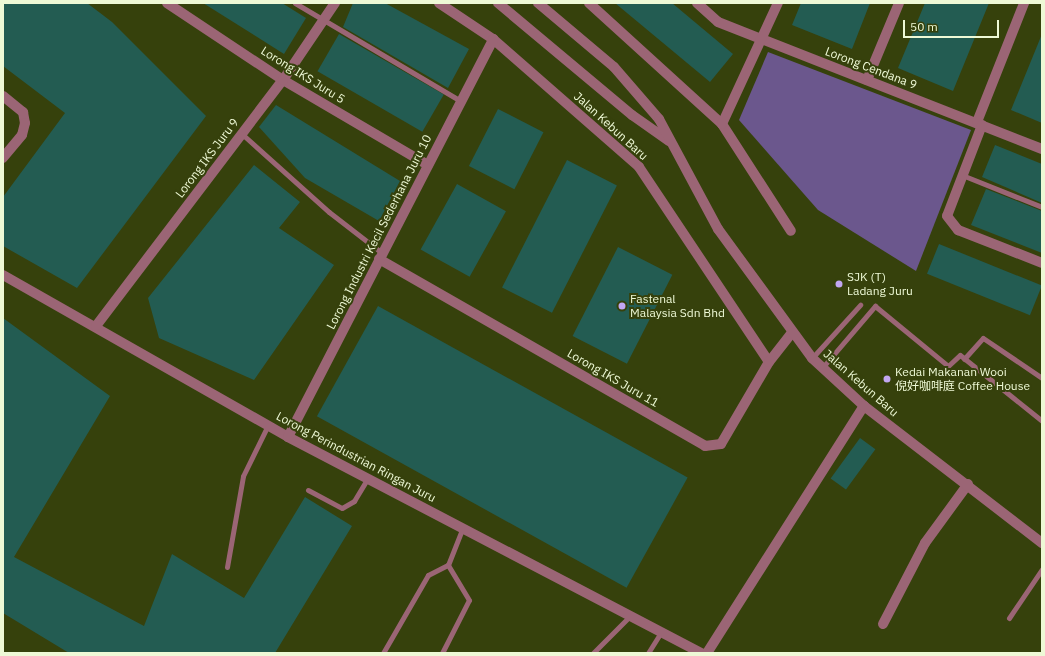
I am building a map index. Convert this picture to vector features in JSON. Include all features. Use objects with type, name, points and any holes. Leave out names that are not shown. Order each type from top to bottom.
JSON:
[{"type":"street","name":"Lorong IKS Juru 5","points":[[167,3],[283,80],[428,165]]},
{"type":"street","name":"Lorong IKS Juru 9","points":[[96,326],[283,80],[335,3]]},
{"type":"street","name":"Jalan Kebun Baru","points":[[439,3],[493,39],[639,167],[769,362]]},
{"type":"street","name":"Jalan Kebun Baru","points":[[498,3],[632,115],[670,141]]},
{"type":"street","name":"Jalan Kebun Baru","points":[[538,3],[614,67],[659,119],[718,229],[792,333],[812,358],[864,406],[968,484],[1042,543]]},
{"type":"street","points":[[588,3],[722,124],[792,231]]},
{"type":"street","name":"Lorong Cendana 9","points":[[697,3],[718,22],[1042,148]]},
{"type":"street","points":[[722,124],[763,40],[778,3]]},
{"type":"street","points":[[867,80],[899,3]]},
{"type":"street","points":[[1024,3],[947,216],[951,224],[958,230],[1042,263]]},
{"type":"street","name":"Lorong Industri Kecil Sederhana Juru 10","points":[[288,437],[493,39]]},
{"type":"street","points":[[3,96],[23,112],[24,123],[22,135],[3,158]]},
{"type":"street","name":"Lorong IKS Juru 11","points":[[381,256],[705,446],[721,444],[769,362],[792,333]]},
{"type":"street","name":"Lorong Perindustrian Ringan Juru","points":[[3,275],[96,326],[288,437],[632,614],[702,653]]},
{"type":"street","points":[[707,653],[864,406]]},
{"type":"street","points":[[883,624],[926,543],[968,484]]},
{"type":"lane","points":[[295,3],[323,21],[461,101]]},
{"type":"lane","points":[[242,134],[329,212],[381,256]]},
{"type":"lane","points":[[962,175],[1042,207]]},
{"type":"lane","points":[[812,358],[860,305]]},
{"type":"lane","points":[[822,368],[875,306],[948,366],[960,355],[1042,421]]},
{"type":"lane","points":[[964,358],[983,338],[1042,378]]},
{"type":"lane","points":[[227,567],[243,476],[268,425]]},
{"type":"lane","points":[[308,490],[342,508],[354,501],[368,478]]},
{"type":"lane","points":[[383,653],[428,575],[448,565],[462,527]]},
{"type":"lane","points":[[442,653],[469,600],[448,565]]},
{"type":"lane","points":[[1009,618],[1042,569]]},
{"type":"lane","points":[[594,653],[632,614]]},
{"type":"lane","points":[[648,653],[662,630]]},
{"type":"shaded area","points":[[768,52],[971,130],[916,271],[818,210],[739,120]]},
{"type":"building","points":[[3,3],[87,3],[112,22],[206,116],[77,288],[3,246],[3,197],[65,113],[3,66]]},
{"type":"building","points":[[203,3],[282,3],[306,18],[284,54]]},
{"type":"building","points":[[353,3],[385,3],[469,49],[448,88],[343,27]]},
{"type":"building","points":[[615,3],[672,3],[733,54],[710,82]]},
{"type":"building","points":[[801,3],[870,3],[852,49],[792,25]]},
{"type":"building","points":[[925,3],[989,3],[953,91],[898,68]]},
{"type":"building","points":[[339,34],[444,94],[422,132],[318,71]]},
{"type":"building","points":[[1042,34],[1042,123],[1011,110]]},
{"type":"building","points":[[276,105],[400,181],[379,221],[305,178],[259,127]]},
{"type":"building","points":[[498,109],[543,132],[514,189],[469,166]]},
{"type":"building","points":[[995,145],[1042,164],[1042,203],[982,177]]},
{"type":"building","points":[[567,160],[617,185],[552,313],[502,287]]},
{"type":"building","points":[[254,165],[300,202],[279,228],[334,265],[254,380],[159,338],[148,298]]},
{"type":"building","points":[[457,184],[506,211],[470,277],[421,250]]},
{"type":"building","points":[[986,189],[1042,211],[1042,253],[971,225]]},
{"type":"building","points":[[939,244],[1042,286],[1030,315],[927,274]]},
{"type":"building","name":"Fastenal Malaysia Sdn Bhd","points":[[618,247],[672,275],[627,364],[573,336]]},
{"type":"building","points":[[378,306],[688,478],[627,588],[317,416]]},
{"type":"building","points":[[3,318],[110,396],[14,557],[144,626],[172,554],[244,598],[305,497],[352,526],[275,653],[69,653],[3,613]]},
{"type":"building","points":[[860,438],[875,449],[846,490],[831,478]]},
{"type":"place","name":"SJK (T) Ladang Juru","points":[[839,284]]},
{"type":"place","name":"Fastenal Malaysia Sdn Bhd","points":[[622,306]]},
{"type":"place","name":"Kedai Makanan Wooi 倪好咖啡庭 Coffee House","points":[[887,379]]}]
